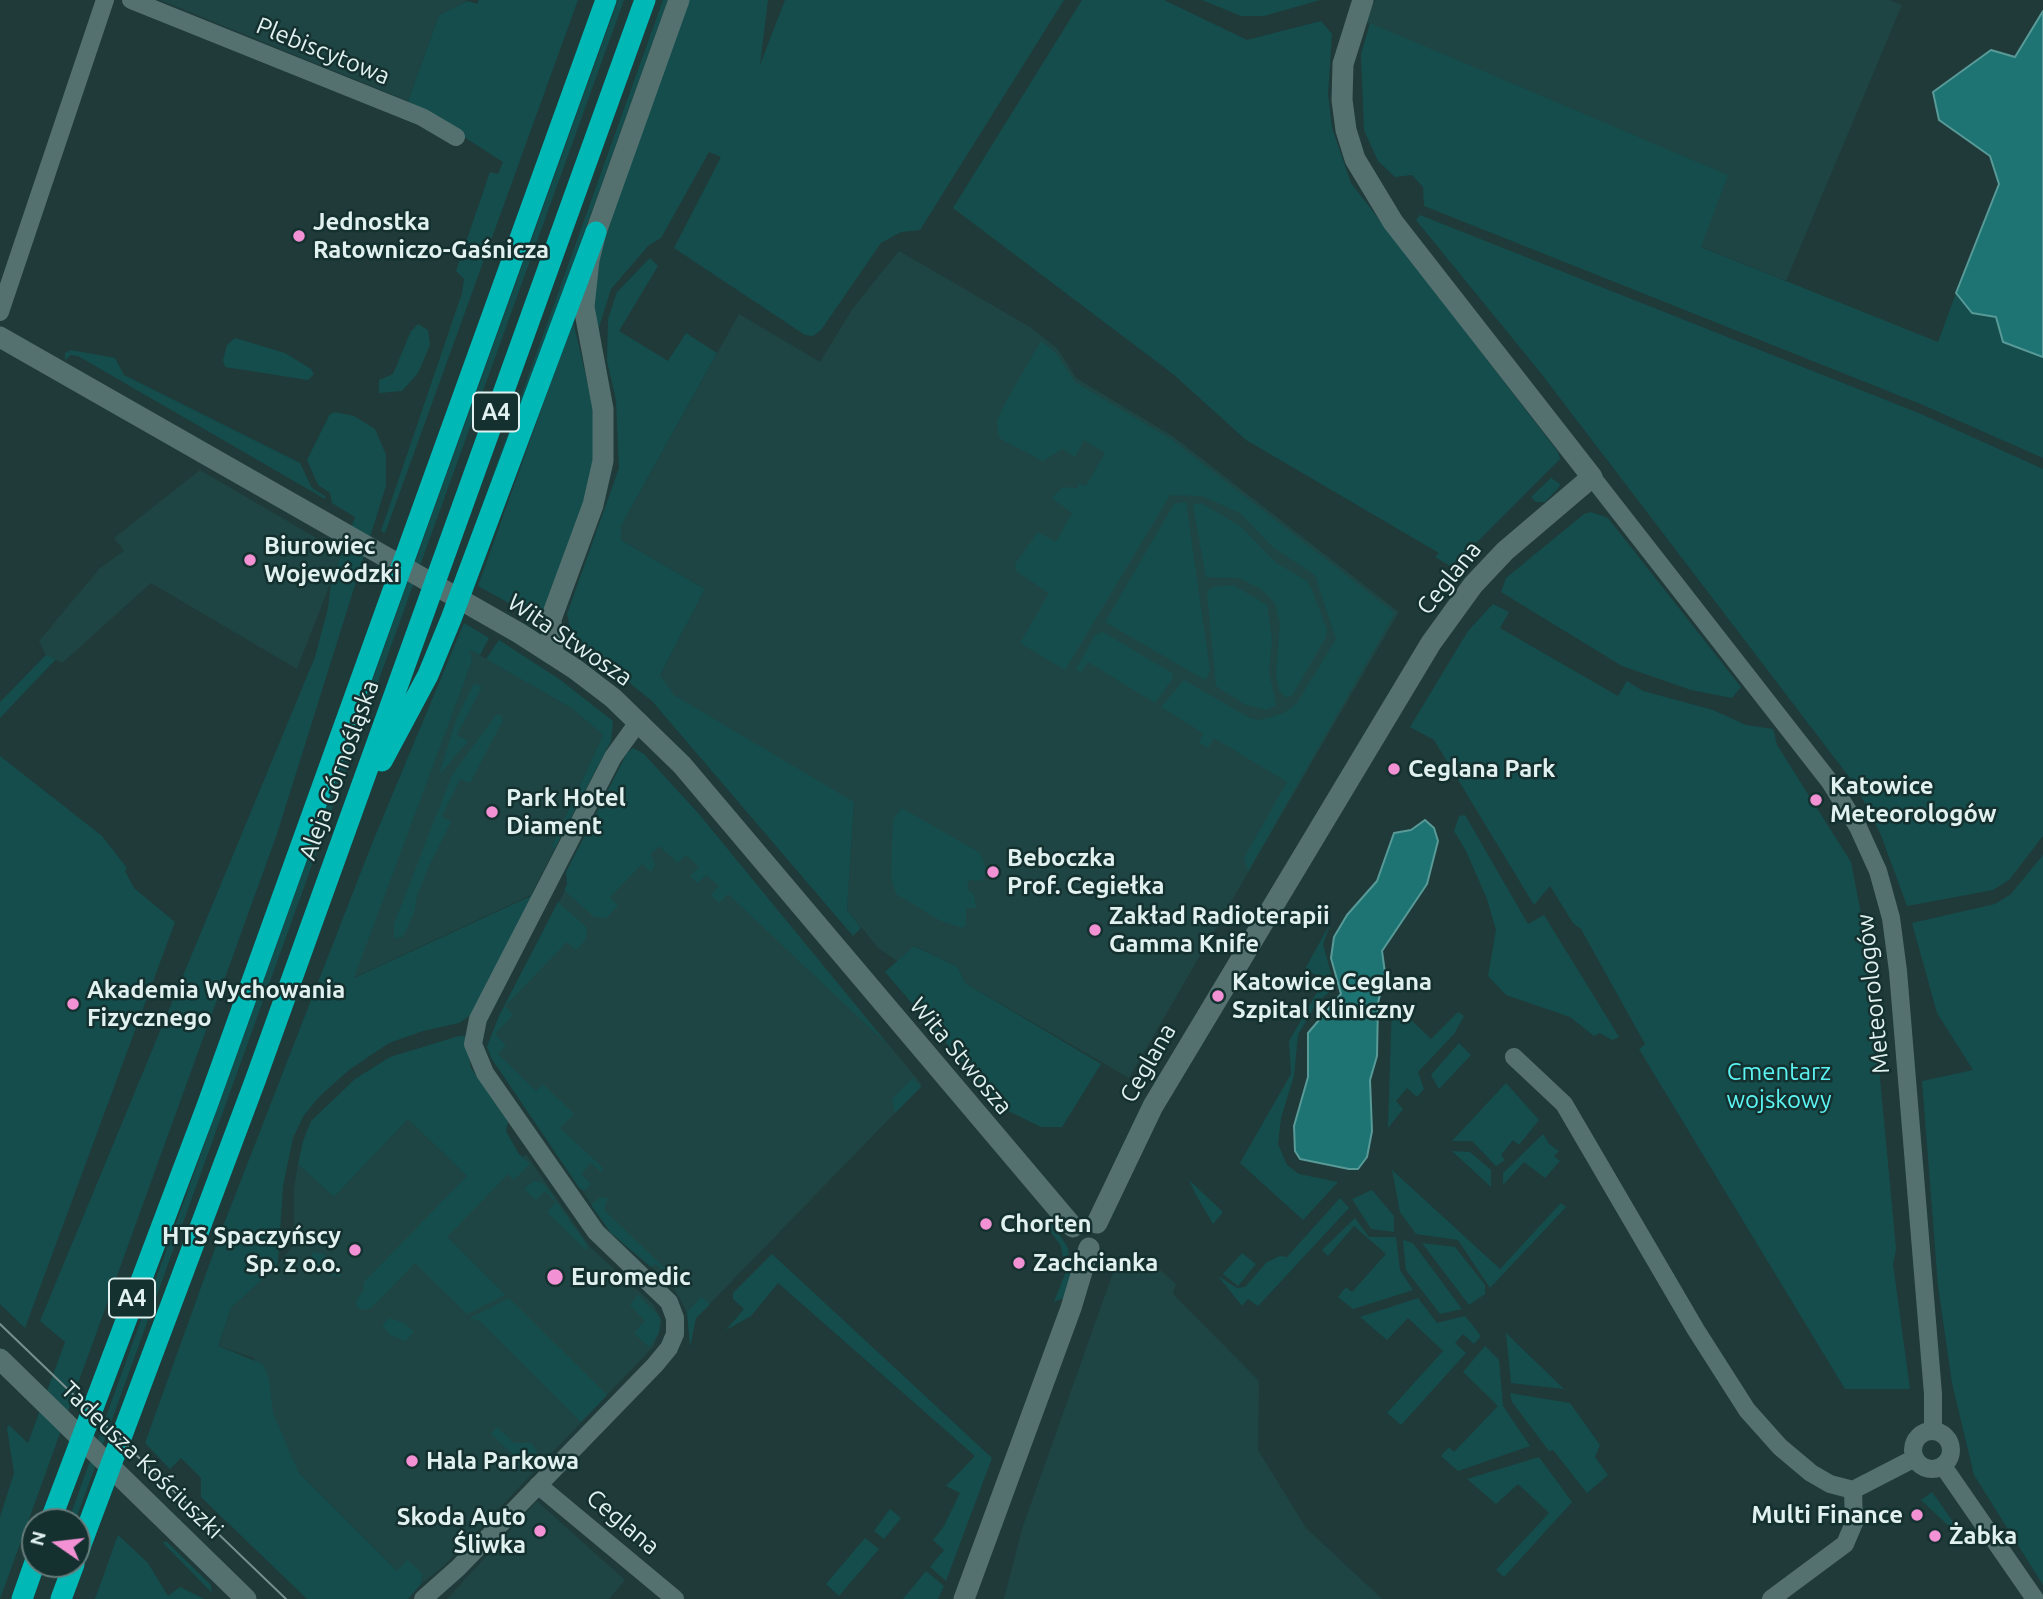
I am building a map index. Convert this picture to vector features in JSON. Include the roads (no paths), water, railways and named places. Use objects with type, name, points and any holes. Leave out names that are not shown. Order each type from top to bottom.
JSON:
[{"type":"highway","name":"Aleja Górnośląska","points":[[55,1508],[207,1106],[606,0]]},
{"type":"highway","name":"Aleja Górnośląska","points":[[91,1517],[348,825],[645,0]]},
{"type":"highway","points":[[348,825],[428,675],[596,232]]},
{"type":"highway","points":[[22,1599],[29,1578]]},
{"type":"highway","points":[[61,1599],[69,1578]]},
{"type":"street","points":[[0,312],[105,0]]},
{"type":"street","name":"Plebiscytowa","points":[[131,0],[422,117],[456,137]]},
{"type":"street","points":[[553,655],[551,619],[593,505],[603,461],[603,409],[584,307],[585,279],[596,232],[679,0]]},
{"type":"street","points":[[1363,0],[1343,64],[1342,100],[1346,130],[1355,159],[1393,222],[1592,477]]},
{"type":"street","name":"Wita Stwosza","points":[[0,337],[519,634],[553,655],[639,721],[703,789],[1027,1177],[1073,1227]]},
{"type":"street","name":"Ceglana","points":[[1097,1223],[1158,1098],[1431,643],[1472,585],[1505,551],[1592,477]]},
{"type":"street","name":"Meteorologów","points":[[1592,477],[1830,782],[1858,827],[1881,879],[1891,918],[1898,971],[1934,1394],[1933,1431]]},
{"type":"street","points":[[519,634],[551,619]]},
{"type":"street","points":[[423,1599],[458,1568],[667,1352],[675,1334],[675,1318],[664,1296],[596,1232],[480,1065],[475,1055],[473,1036],[478,1019],[612,757],[639,721]]},
{"type":"street","points":[[1514,1057],[1564,1104],[1696,1330],[1756,1422],[1780,1447],[1811,1473],[1830,1484],[1853,1489],[1915,1458]]},
{"type":"street","points":[[964,1599],[1071,1308],[1089,1248],[1101,1237],[1097,1223],[1083,1219],[1073,1227],[1074,1242],[1089,1248]]},
{"type":"street","name":"Tadeusza Kościuszki","points":[[5,1364],[246,1599]]},
{"type":"street","points":[[1933,1431],[1945,1436],[1951,1448],[1943,1465],[1927,1468],[1915,1458],[1914,1447],[1918,1437],[1933,1431]]},
{"type":"street","points":[[1943,1465],[2035,1599]]},
{"type":"street","name":"Ceglana","points":[[538,1485],[675,1599]]},
{"type":"street","points":[[1771,1599],[1846,1544],[1854,1523],[1853,1489]]},
{"type":"tram line","points":[[0,1324],[286,1599]]},
{"type":"place","name":"Jednostka Ratowniczo-Gaśnicza","points":[[299,236]]},
{"type":"place","name":"Biurowiec Wojewódzki","points":[[250,560]]},
{"type":"place","name":"Ceglana Park","points":[[1394,769]]},
{"type":"place","name":"Katowice Meteorologów","points":[[1816,800]]},
{"type":"place","name":"Park Hotel Diament","points":[[492,812]]},
{"type":"place","name":"Beboczka Prof. Cegiełka","points":[[993,872]]},
{"type":"place","name":"Zakład Radioterapii Gamma Knife","points":[[1095,930]]},
{"type":"place","name":"Katowice Ceglana Szpital Kliniczny","points":[[1218,996]]},
{"type":"place","name":"Akademia Wychowania Fizycznego","points":[[73,1004]]},
{"type":"place","name":"Chorten","points":[[986,1224]]},
{"type":"place","name":"HTS Spaczyńscy Sp. z o.o.","points":[[355,1250]]},
{"type":"place","name":"Zachcianka","points":[[1019,1263]]},
{"type":"place","name":"Euromedic","points":[[555,1277]]},
{"type":"place","name":"Hala Parkowa","points":[[412,1461]]},
{"type":"place","name":"Multi Finance","points":[[1917,1515]]},
{"type":"place","name":"Skoda Auto Śliwka","points":[[540,1531]]},
{"type":"place","name":"Żabka","points":[[1935,1536]]},
{"type":"park label","name":"Cmentarz wojskowy","points":[[1779,1086]]}]
